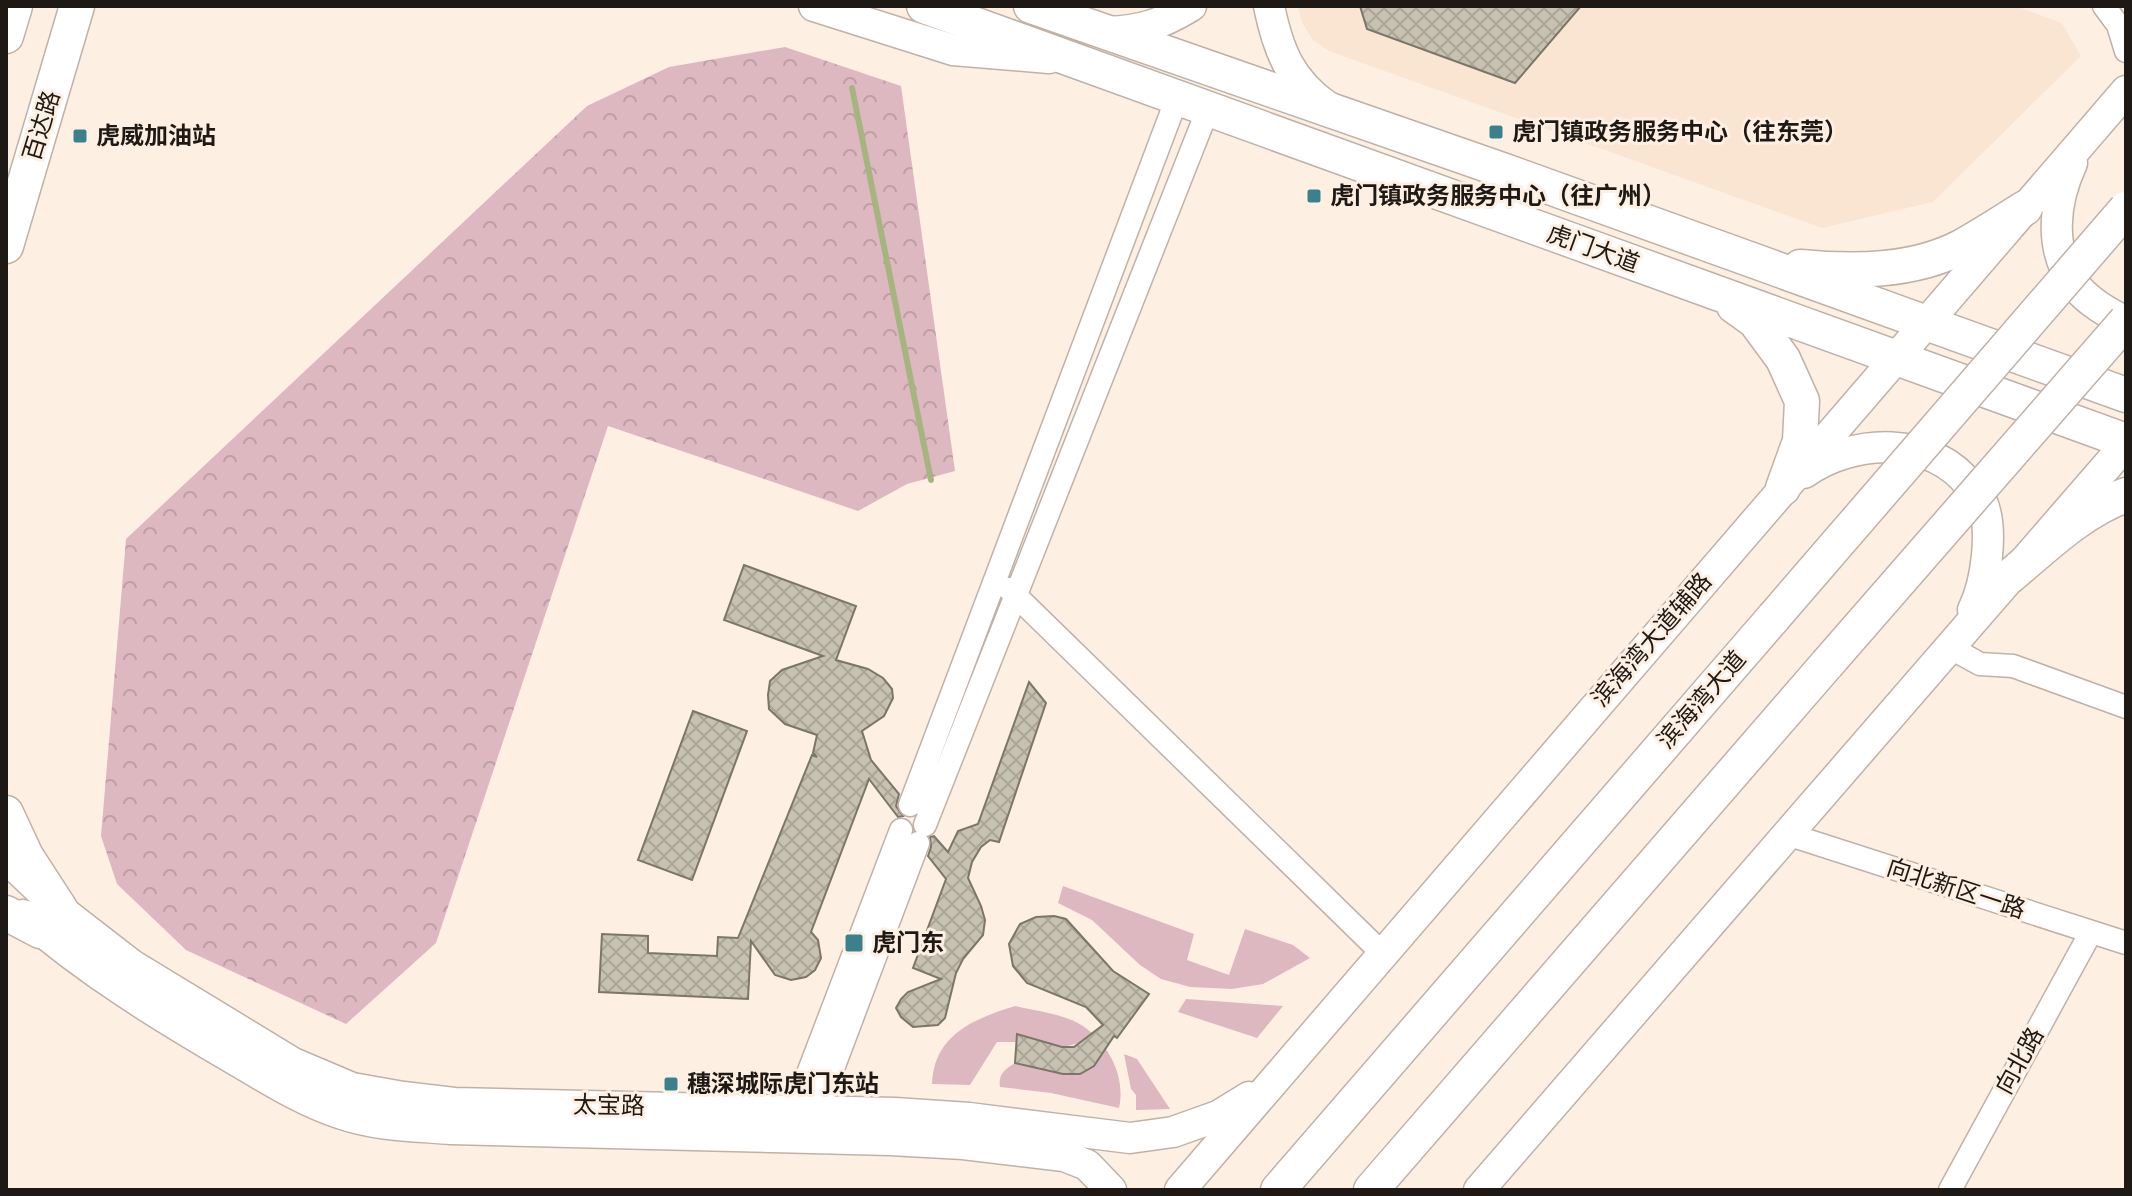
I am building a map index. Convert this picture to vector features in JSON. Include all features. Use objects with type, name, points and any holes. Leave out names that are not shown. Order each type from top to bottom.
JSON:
[{"type":"main road","points":[[6,36],[15,6]]},
{"type":"main road","name":"百达路","points":[[6,246],[77,6]]},
{"type":"main road","points":[[814,6],[953,50],[1071,60]]},
{"type":"main road","name":"虎门大道","points":[[924,6],[2126,442]]},
{"type":"main road","name":"虎门大道","points":[[1031,6],[2126,395]]},
{"type":"main road","points":[[1056,6],[1095,28],[1137,31],[1165,21],[1191,6]]},
{"type":"main road","points":[[1269,6],[1276,38],[1290,69],[1308,93],[1333,111]]},
{"type":"main road","name":"滨海湾大道辅路","points":[[1180,1190],[2084,140],[2123,88]]},
{"type":"main road","points":[[1371,1190],[2126,321],[2101,309],[2077,288],[2064,265],[2055,229],[2059,197],[2084,140]]},
{"type":"main road","points":[[1756,263],[1833,271],[1905,266],[1958,248],[2025,208]]},
{"type":"main road","name":"滨海湾大道","points":[[1278,1190],[2126,209]]},
{"type":"main road","points":[[1717,294],[1755,321],[1783,359],[1802,401],[1800,441],[1783,488]]},
{"type":"main road","points":[[1479,1190],[2126,442]]},
{"type":"main road","points":[[1783,488],[1816,464],[1843,454],[1879,447],[1910,448],[1938,458],[1963,475],[1982,502],[1988,560],[1981,594],[1956,638]]},
{"type":"main road","points":[[2009,577],[2056,537],[2107,502],[2126,495]]},
{"type":"main road","points":[[6,813],[51,920]]},
{"type":"main road","name":"太宝路","points":[[6,858],[51,920],[118,988],[282,1087],[343,1115],[394,1125],[451,1129],[963,1144],[1064,1156],[1087,1165],[1111,1190]]},
{"type":"main road","name":"太宝路","points":[[6,900],[51,920],[132,965],[293,1063],[352,1088],[403,1097],[454,1103],[969,1118],[1130,1138],[1173,1132],[1218,1116],[1271,1084]]},
{"type":"main road","points":[[6,913],[51,920]]},
{"type":"street","points":[[2104,6],[2118,25],[2126,51]]},
{"type":"street","points":[[910,805],[997,577],[1193,104]]},
{"type":"street","points":[[806,1111],[915,833],[1016,596],[1193,104]]},
{"type":"street","points":[[997,577],[1383,954]]},
{"type":"street","points":[[1956,638],[1980,664],[2013,666],[2126,707]]},
{"type":"street","name":"向北新区一路","points":[[1787,834],[2126,943]]},
{"type":"street","name":"向北路","points":[[1950,1190],[2091,932]]},
{"type":"shaded area","points":[[1298,6],[2015,6],[2062,23],[2081,56],[1933,202],[1822,228],[1329,51],[1313,40],[1302,23]]},
{"type":"green space","points":[[785,47],[901,86],[955,471],[907,484],[858,511],[608,426],[436,943],[346,1024],[186,950],[117,884],[101,836],[126,539],[587,106],[669,67]]},
{"type":"green space","points":[[1063,886],[1194,934],[1187,960],[1229,975],[1245,929],[1293,945],[1310,958],[1263,984],[1232,989],[1190,987],[1161,979],[1140,965],[1092,920],[1058,903]]},
{"type":"green space","points":[[1186,999],[1283,1006],[1257,1038],[1178,1012]]},
{"type":"green space","points":[[1015,1006],[1068,1019],[1092,1033],[1108,1052],[1118,1073],[1119,1108],[1051,1093],[1000,1087],[1003,1072],[1015,1063],[1080,1074],[1094,1066],[1105,1049],[1086,1038],[1069,1046],[1060,1046],[1016,1034],[1017,1042],[997,1042],[970,1085],[932,1084],[934,1067],[948,1041],[971,1023]]},
{"type":"green space","points":[[1124,1054],[1137,1059],[1170,1109],[1136,1110],[1136,1095],[1131,1089]]},
{"type":"building","points":[[1360,6],[1581,6],[1515,83],[1367,29]]},
{"type":"building","points":[[744,565],[856,606],[836,660],[868,669],[883,678],[892,689],[893,698],[884,716],[862,731],[871,760],[899,794],[896,806],[903,816],[898,817],[869,779],[811,932],[818,940],[821,958],[815,970],[806,977],[791,980],[775,975],[751,941],[748,999],[599,992],[602,934],[648,936],[648,953],[717,956],[718,937],[738,938],[812,755],[817,757],[813,753],[817,735],[785,724],[769,709],[768,695],[770,681],[782,670],[823,656],[724,620]]},
{"type":"building","points":[[1029,682],[1046,703],[999,842],[990,840],[981,847],[972,862],[968,878],[985,920],[983,935],[963,959],[956,973],[945,1018],[938,1025],[913,1027],[896,1008],[901,999],[908,992],[941,979],[913,968],[946,879],[928,856],[930,837],[934,836],[948,852],[958,831],[978,824]]},
{"type":"building","points":[[693,711],[747,731],[692,880],[638,860]]},
{"type":"building","points":[[1036,917],[1066,919],[1113,971],[1149,994],[1094,1066],[1080,1074],[1063,1074],[1015,1063],[1017,1034],[1062,1047],[1074,1047],[1103,1025],[1086,1007],[1027,983],[1013,966],[1009,944],[1020,924]]},
{"type":"waterway","points":[[852,88],[931,480]]},
{"type":"place","name":"虎门镇政务服务中心（往东莞）","points":[[1496,132]]},
{"type":"place","name":"虎威加油站","points":[[80,136]]},
{"type":"place","name":"虎门镇政务服务中心（往广州）","points":[[1314,196]]},
{"type":"place","name":"虎门东","points":[[854,943]]},
{"type":"place","name":"穗深城际虎门东站","points":[[671,1084]]}]
